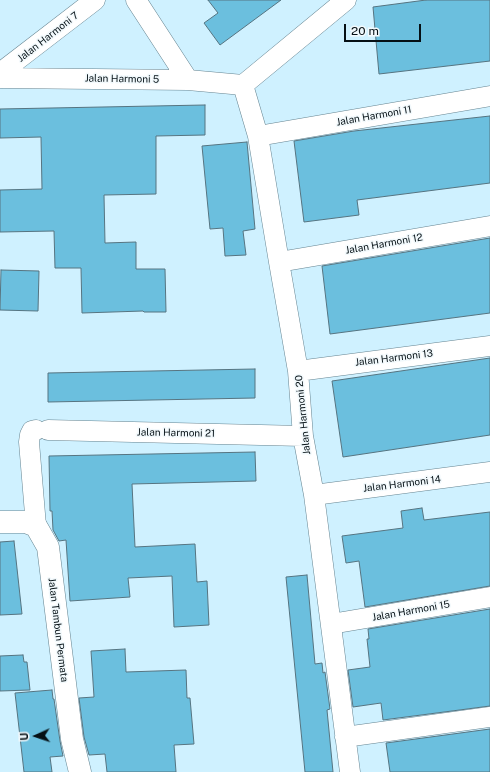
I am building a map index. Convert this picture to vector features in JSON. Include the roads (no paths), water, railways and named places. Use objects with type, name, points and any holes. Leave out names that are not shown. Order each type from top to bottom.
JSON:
[{"type":"street","name":"Jalan Harmoni 7","points":[[0,74],[95,0]]},
{"type":"street","points":[[136,0],[188,80]]},
{"type":"street","points":[[243,85],[346,0]]},
{"type":"street","name":"Jalan Harmoni 5","points":[[0,78],[188,80],[243,85]]},
{"type":"street","name":"Jalan Harmoni 20","points":[[243,85],[258,136],[298,371],[303,436],[314,495],[350,772]]},
{"type":"street","name":"Jalan Harmoni 11","points":[[258,136],[490,96]]},
{"type":"street","name":"Jalan Harmoni 12","points":[[279,262],[490,226]]},
{"type":"street","name":"Jalan Harmoni 13","points":[[298,371],[490,346]]},
{"type":"street","name":"Jalan Harmoni 21","points":[[36,526],[29,442],[32,431],[303,436]]},
{"type":"street","name":"Jalan Harmoni 14","points":[[314,495],[490,472]]},
{"type":"street","points":[[0,522],[26,522],[36,526]]},
{"type":"street","name":"Jalan Tambun Permata","points":[[36,526],[48,547],[72,739],[80,772]]},
{"type":"street","name":"Jalan Harmoni 15","points":[[331,624],[490,597]]},
{"type":"street","points":[[345,737],[490,717]]}]
